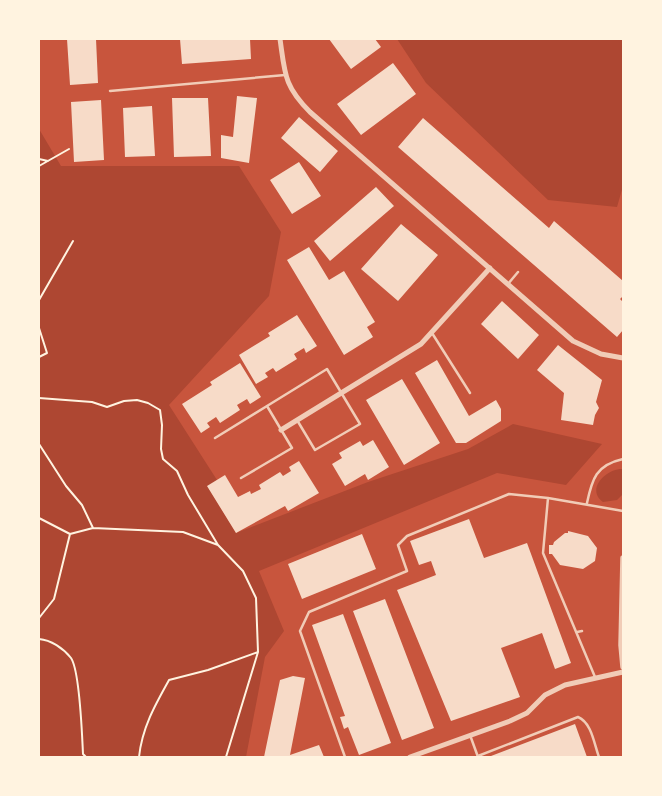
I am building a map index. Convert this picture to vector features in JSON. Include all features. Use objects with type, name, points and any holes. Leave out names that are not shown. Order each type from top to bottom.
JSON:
[{"type":"street","points":[[280,39],[285,75],[290,90],[310,112],[434,222],[580,346],[600,354],[623,358]]},
{"type":"street","points":[[281,430],[421,344],[490,268]]},
{"type":"street","points":[[623,558],[621,582],[623,667]]},
{"type":"street","points":[[410,757],[527,713],[545,694],[565,685],[623,672]]},
{"type":"lane","points":[[110,91],[285,75]]},
{"type":"lane","points":[[508,284],[518,272]]},
{"type":"lane","points":[[432,333],[470,393]]},
{"type":"lane","points":[[215,438],[327,369],[360,424],[316,450],[297,420]]},
{"type":"lane","points":[[241,478],[292,448],[267,406]]},
{"type":"lane","points":[[587,503],[591,483],[598,471],[623,459]]},
{"type":"lane","points":[[345,757],[300,631],[309,612],[407,572],[398,545],[407,536],[509,494],[587,503],[623,512]]},
{"type":"lane","points":[[548,498],[543,553],[595,679]]},
{"type":"lane","points":[[577,632],[582,630]]},
{"type":"lane","points":[[470,736],[478,756],[578,716],[584,719],[588,726],[599,757]]},
{"type":"path","points":[[39,166],[69,149]]},
{"type":"path","points":[[39,159],[48,161]]},
{"type":"path","points":[[39,300],[73,241]]},
{"type":"path","points":[[39,328],[47,353],[39,357]]},
{"type":"path","points":[[39,398],[92,402],[107,407],[124,401],[137,400],[148,403],[160,410],[163,459],[177,472],[188,495],[218,545],[243,571],[256,598],[258,652],[226,757]]},
{"type":"path","points":[[39,444],[66,486],[82,505],[92,528]]},
{"type":"path","points":[[39,518],[70,534],[92,528],[183,532],[218,545]]},
{"type":"path","points":[[39,618],[54,599],[70,534]]},
{"type":"path","points":[[39,639],[50,640],[71,658],[82,721],[83,754],[86,757]]},
{"type":"path","points":[[139,757],[141,738],[155,705],[169,680],[208,670],[258,652]]},
{"type":"shaded area","points":[[397,39],[623,39],[623,186],[617,207],[548,200],[426,83]]},
{"type":"shaded area","points":[[39,129],[61,166],[239,166],[281,232],[269,296],[169,405],[217,480],[208,487],[236,533],[368,482],[468,449],[513,424],[602,444],[566,485],[497,473],[259,571],[284,631],[265,657],[246,757],[39,757]]},
{"type":"shaded area","points":[[623,469],[622,495],[617,500],[603,502],[598,497],[596,491],[600,480],[611,472]]},
{"type":"building","points":[[67,39],[96,39],[98,83],[70,85]]},
{"type":"building","points":[[180,39],[250,39],[251,59],[182,64]]},
{"type":"building","points":[[329,39],[375,39],[381,47],[351,69]]},
{"type":"building","points":[[393,63],[416,94],[361,135],[337,104]]},
{"type":"building","points":[[237,96],[257,98],[249,163],[221,158],[221,135],[233,137]]},
{"type":"building","points":[[172,98],[208,98],[211,156],[174,157]]},
{"type":"building","points":[[101,100],[104,160],[74,162],[71,102]]},
{"type":"building","points":[[152,106],[155,156],[125,157],[123,108]]},
{"type":"building","points":[[299,117],[338,151],[320,172],[281,138]]},
{"type":"building","points":[[423,118],[549,228],[554,221],[623,281],[623,296],[620,299],[623,302],[623,330],[617,337],[398,147]]},
{"type":"building","points":[[299,162],[321,196],[292,214],[270,180]]},
{"type":"building","points":[[376,187],[394,206],[330,261],[314,241]]},
{"type":"building","points":[[401,224],[438,255],[398,301],[361,269]]},
{"type":"building","points":[[309,247],[329,280],[344,271],[375,322],[367,327],[373,337],[344,355],[287,260]]},
{"type":"building","points":[[502,301],[539,335],[518,359],[481,324]]},
{"type":"building","points":[[297,315],[317,346],[306,353],[304,348],[294,354],[297,359],[276,372],[273,368],[265,373],[268,377],[256,384],[239,355],[270,336],[268,333]]},
{"type":"building","points":[[558,345],[602,380],[596,402],[599,408],[593,425],[561,420],[564,393],[537,370]]},
{"type":"building","points":[[437,360],[469,416],[496,400],[501,409],[501,421],[466,443],[456,443],[415,373]]},
{"type":"building","points":[[240,363],[261,397],[250,404],[247,399],[237,405],[240,410],[220,423],[216,417],[207,423],[210,427],[201,433],[182,404],[212,385],[210,382]]},
{"type":"building","points":[[402,379],[440,443],[404,465],[366,400]]},
{"type":"building","points":[[373,440],[389,467],[368,480],[365,474],[345,486],[332,464],[342,458],[339,453],[360,441],[363,446]]},
{"type":"building","points":[[299,461],[319,493],[288,511],[285,506],[236,533],[207,486],[225,475],[238,497],[250,491],[251,494],[261,489],[259,485],[280,472],[283,476],[291,471],[289,467]]},
{"type":"building","points":[[469,519],[484,558],[527,543],[571,663],[555,669],[542,633],[501,648],[520,697],[451,721],[397,590],[436,575],[431,561],[419,565],[410,541]]},
{"type":"building","points":[[568,531],[588,536],[597,548],[595,561],[583,569],[560,565],[552,554],[549,554],[549,545],[553,545],[554,542],[565,533],[568,533]]},
{"type":"building","points":[[362,534],[376,569],[302,599],[288,564]]},
{"type":"building","points":[[385,599],[434,728],[402,740],[353,611]]},
{"type":"building","points":[[343,614],[391,743],[359,755],[348,727],[344,729],[340,717],[345,716],[312,625]]},
{"type":"building","points":[[293,676],[305,678],[290,755],[319,745],[324,757],[264,757],[280,680]]},
{"type":"building","points":[[575,724],[587,757],[491,757],[491,756]]}]
